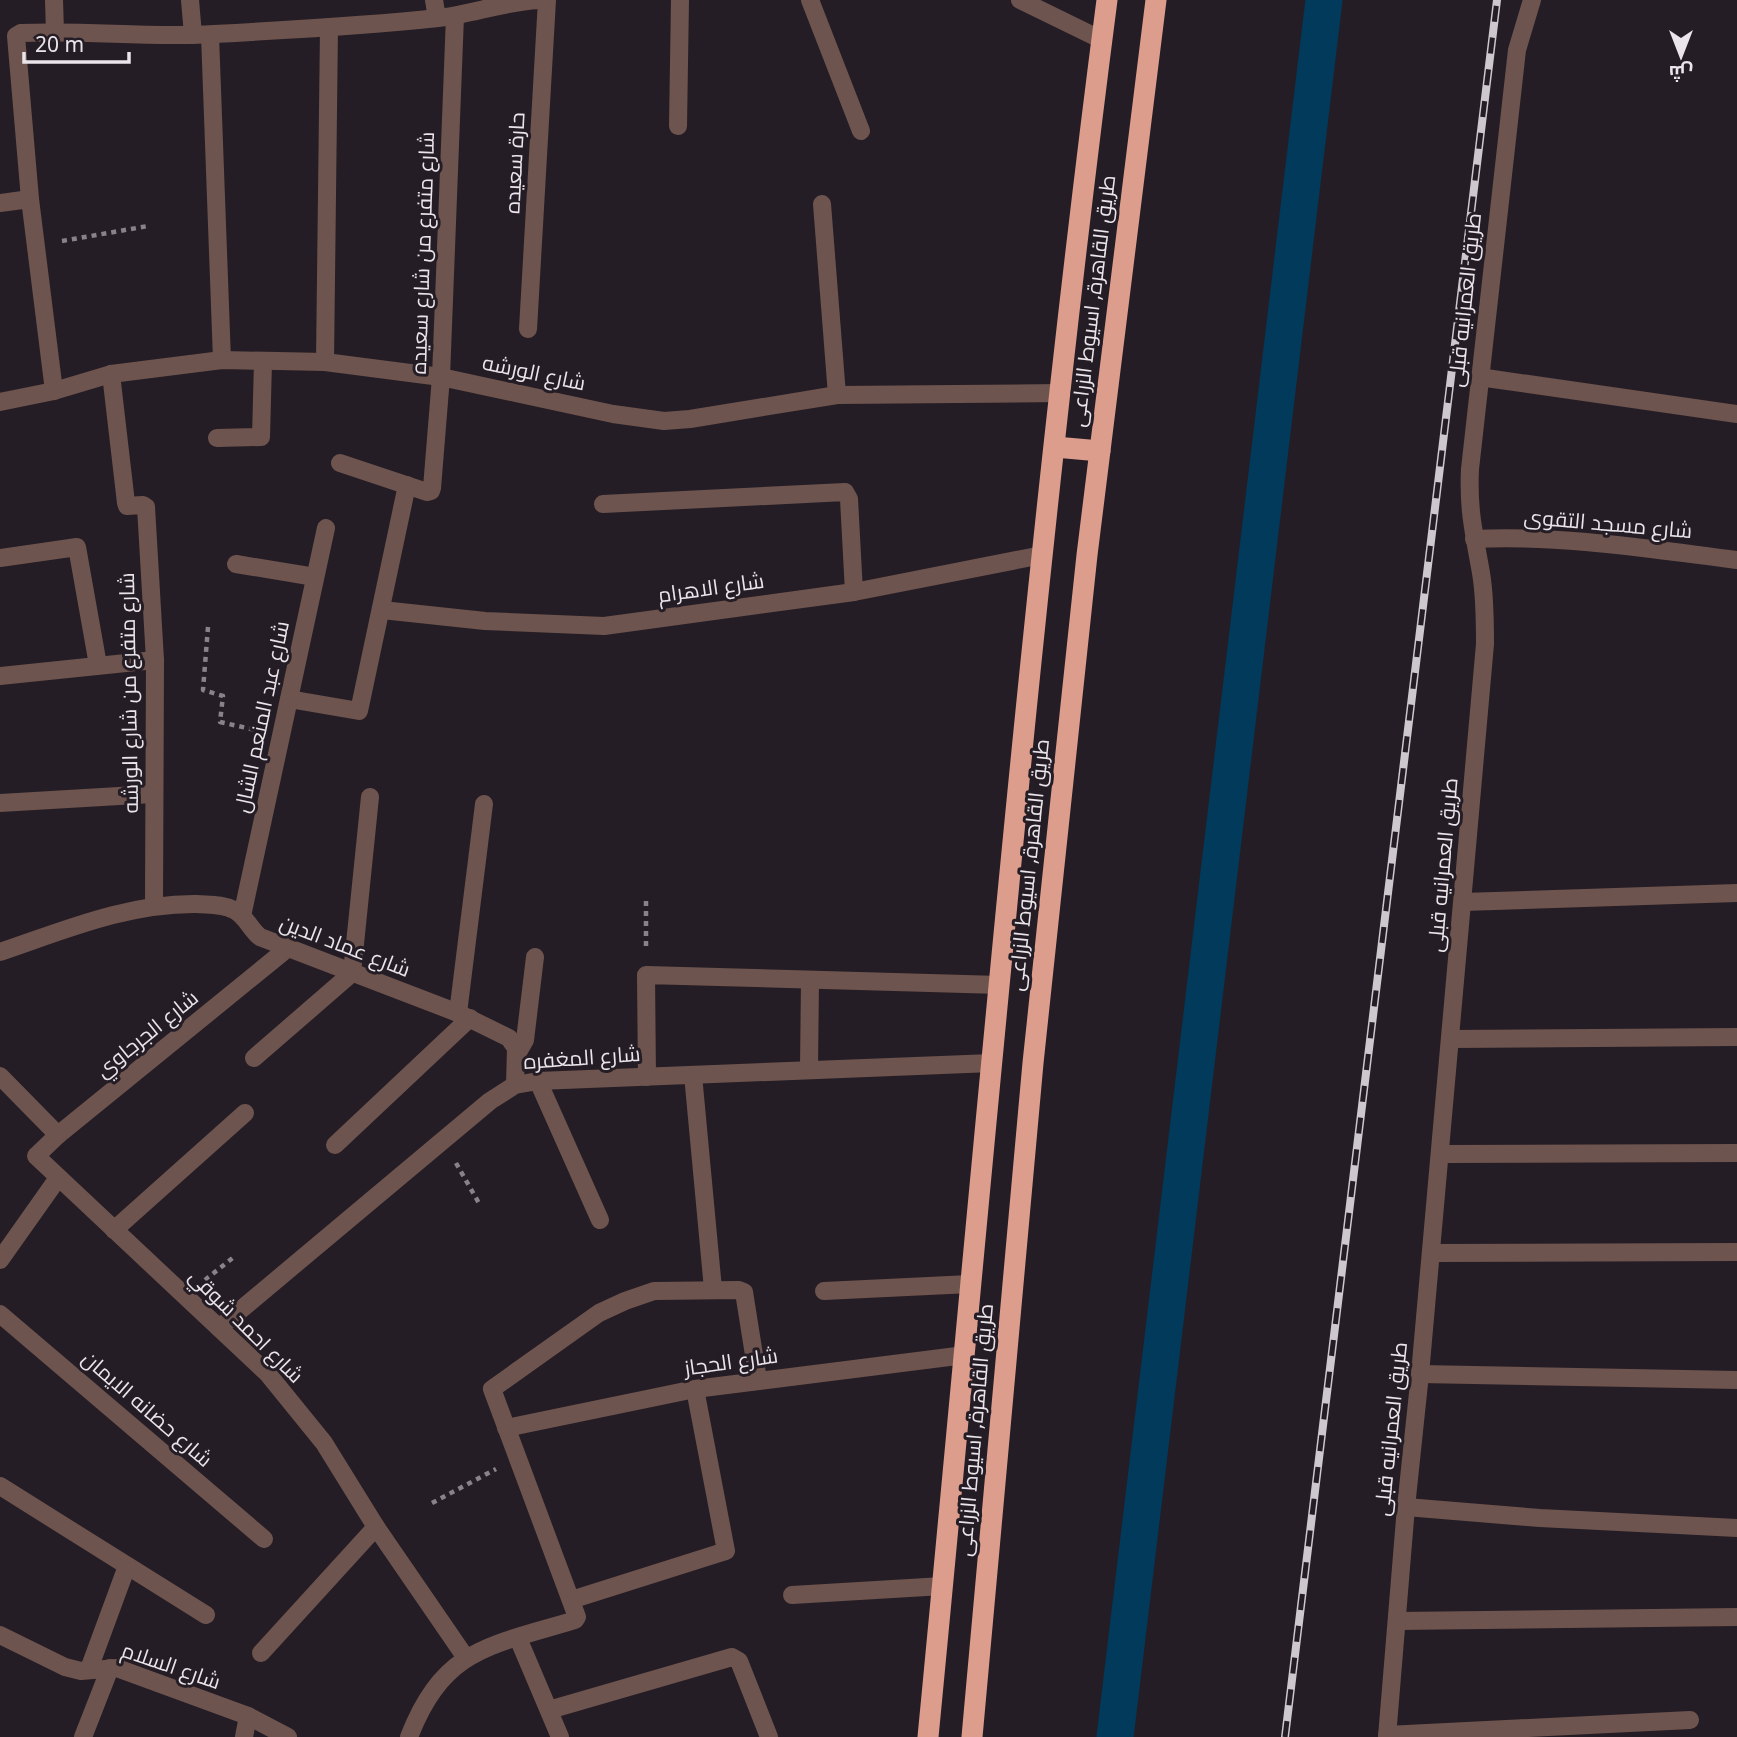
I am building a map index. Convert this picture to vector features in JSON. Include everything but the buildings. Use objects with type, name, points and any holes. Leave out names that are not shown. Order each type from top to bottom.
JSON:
[{"type":"highway","name":"طريق القاهرة, اسيوط الزراعى","points":[[928,1737],[1042,555],[1107,0]]},
{"type":"highway","name":"طريق القاهرة, اسيوط الزراعى","points":[[972,1737],[1033,1063],[1100,451],[1156,0]]},
{"type":"highway","points":[[1055,447],[1100,451]]},
{"type":"street","points":[[54,0],[55,32]]},
{"type":"street","points":[[190,0],[201,35],[222,360]]},
{"type":"street","points":[[54,391],[30,199],[16,36],[21,33],[55,32],[201,35],[329,27],[538,0]]},
{"type":"street","name":"حارة سعيده","points":[[528,329],[547,0]]},
{"type":"street","points":[[678,126],[680,0]]},
{"type":"street","points":[[810,0],[861,131]]},
{"type":"street","points":[[1020,0],[1102,40]]},
{"type":"street","name":"طريق العمرانيه قبلى","points":[[1387,1736],[1485,644],[1485,609],[1469,493],[1479,377],[1517,50],[1532,0]]},
{"type":"street","name":"شارع متفرع من شارع سعيده","points":[[407,485],[431,491],[441,377],[442,11]]},
{"type":"street","points":[[325,362],[329,27]]},
{"type":"street","points":[[0,202],[30,199]]},
{"type":"street","points":[[822,204],[837,396]]},
{"type":"street","name":"شارع الورشه","points":[[0,402],[54,391],[111,374],[222,360],[325,362],[441,377],[626,417],[664,421],[837,396],[1061,393]]},
{"type":"street","points":[[217,438],[261,437],[263,361]]},
{"type":"street","name":"شارع متفرع من شارع الورشه","points":[[111,374],[126,503],[127,506],[146,507],[155,660],[154,906]]},
{"type":"street","points":[[1479,377],[1737,414]]},
{"type":"street","points":[[289,699],[359,711],[383,610],[407,485],[340,463]]},
{"type":"street","points":[[603,504],[846,493],[849,499],[854,592]]},
{"type":"street","name":"شارع عبد المنعم الشال","points":[[243,916],[326,528]]},
{"type":"street","name":"شارع مسجد التقوى","points":[[1474,539],[1510,537],[1583,540],[1737,560]]},
{"type":"street","points":[[0,558],[77,547],[98,665]]},
{"type":"street","name":"شارع الاهرام","points":[[383,610],[485,621],[604,626],[854,592],[1042,555]]},
{"type":"street","points":[[236,564],[316,577]]},
{"type":"street","points":[[0,676],[155,660]]},
{"type":"street","points":[[0,803],[153,794]]},
{"type":"street","points":[[254,1058],[352,973],[370,797]]},
{"type":"street","points":[[335,1145],[464,1016],[484,804]]},
{"type":"street","points":[[1463,902],[1737,893]]},
{"type":"street","name":"شارع عماد الدين","points":[[0,952],[110,915],[154,906],[229,907],[243,916],[260,937],[464,1016],[509,1038],[517,1054]]},
{"type":"street","name":"شارع الجرجاوي","points":[[36,1156],[58,1135],[288,948]]},
{"type":"street","points":[[515,1085],[517,1054],[527,1034],[535,957]]},
{"type":"street","points":[[647,1077],[646,975],[1000,985]]},
{"type":"street","points":[[809,1069],[810,981]]},
{"type":"street","points":[[1450,1039],[1737,1037]]},
{"type":"street","name":"شارع المغفره","points":[[219,1328],[490,1101],[515,1085],[538,1081],[992,1063]]},
{"type":"street","points":[[693,1075],[713,1289]]},
{"type":"street","points":[[0,1076],[58,1135]]},
{"type":"street","points":[[538,1081],[600,1220]]},
{"type":"street","points":[[114,1230],[246,1113]]},
{"type":"street","points":[[1440,1154],[1737,1153]]},
{"type":"street","name":"شارع احمد شوقي","points":[[36,1156],[268,1374],[324,1443],[376,1527],[466,1658]]},
{"type":"street","points":[[0,1260],[58,1178]]},
{"type":"street","points":[[1431,1253],[1737,1252]]},
{"type":"street","points":[[824,1291],[970,1284]]},
{"type":"street","points":[[409,1737],[424,1701],[449,1670],[466,1658],[482,1649],[575,1620],[574,1608],[492,1389],[598,1313],[654,1291],[713,1289],[742,1291],[745,1294],[758,1380]]},
{"type":"street","name":"شارع حضانه الايمان","points":[[0,1314],[264,1539]]},
{"type":"street","name":"شارع الحجاز","points":[[506,1428],[695,1390],[965,1355]]},
{"type":"street","points":[[1420,1374],[1737,1380]]},
{"type":"street","points":[[574,1608],[726,1551],[695,1390]]},
{"type":"street","points":[[0,1486],[206,1615]]},
{"type":"street","points":[[1406,1507],[1540,1518],[1737,1528]]},
{"type":"street","points":[[261,1653],[376,1527]]},
{"type":"street","points":[[89,1670],[127,1566]]},
{"type":"street","points":[[792,1595],[943,1586]]},
{"type":"street","points":[[1397,1621],[1737,1617]]},
{"type":"street","name":"شارع السلام","points":[[0,1635],[65,1667],[81,1671],[110,1668],[130,1673],[248,1716],[288,1737]]},
{"type":"street","points":[[518,1638],[560,1737]]},
{"type":"street","points":[[549,1710],[733,1657],[741,1665],[769,1737]]},
{"type":"street","points":[[83,1737],[110,1668]]},
{"type":"street","points":[[244,1737],[248,1716]]},
{"type":"street","points":[[1387,1736],[1690,1720]]},
{"type":"path","points":[[37,245],[148,226]]},
{"type":"path","points":[[208,627],[203,689],[223,696],[219,720],[281,736]]},
{"type":"path","points":[[646,901],[646,975]]},
{"type":"path","points":[[442,1141],[480,1205]]},
{"type":"path","points":[[186,1296],[235,1255]]},
{"type":"path","points":[[432,1503],[516,1458]]},
{"type":"waterway","points":[[1115,1737],[1324,0]]},
{"type":"railway","points":[[1285,1737],[1497,0]]}]
